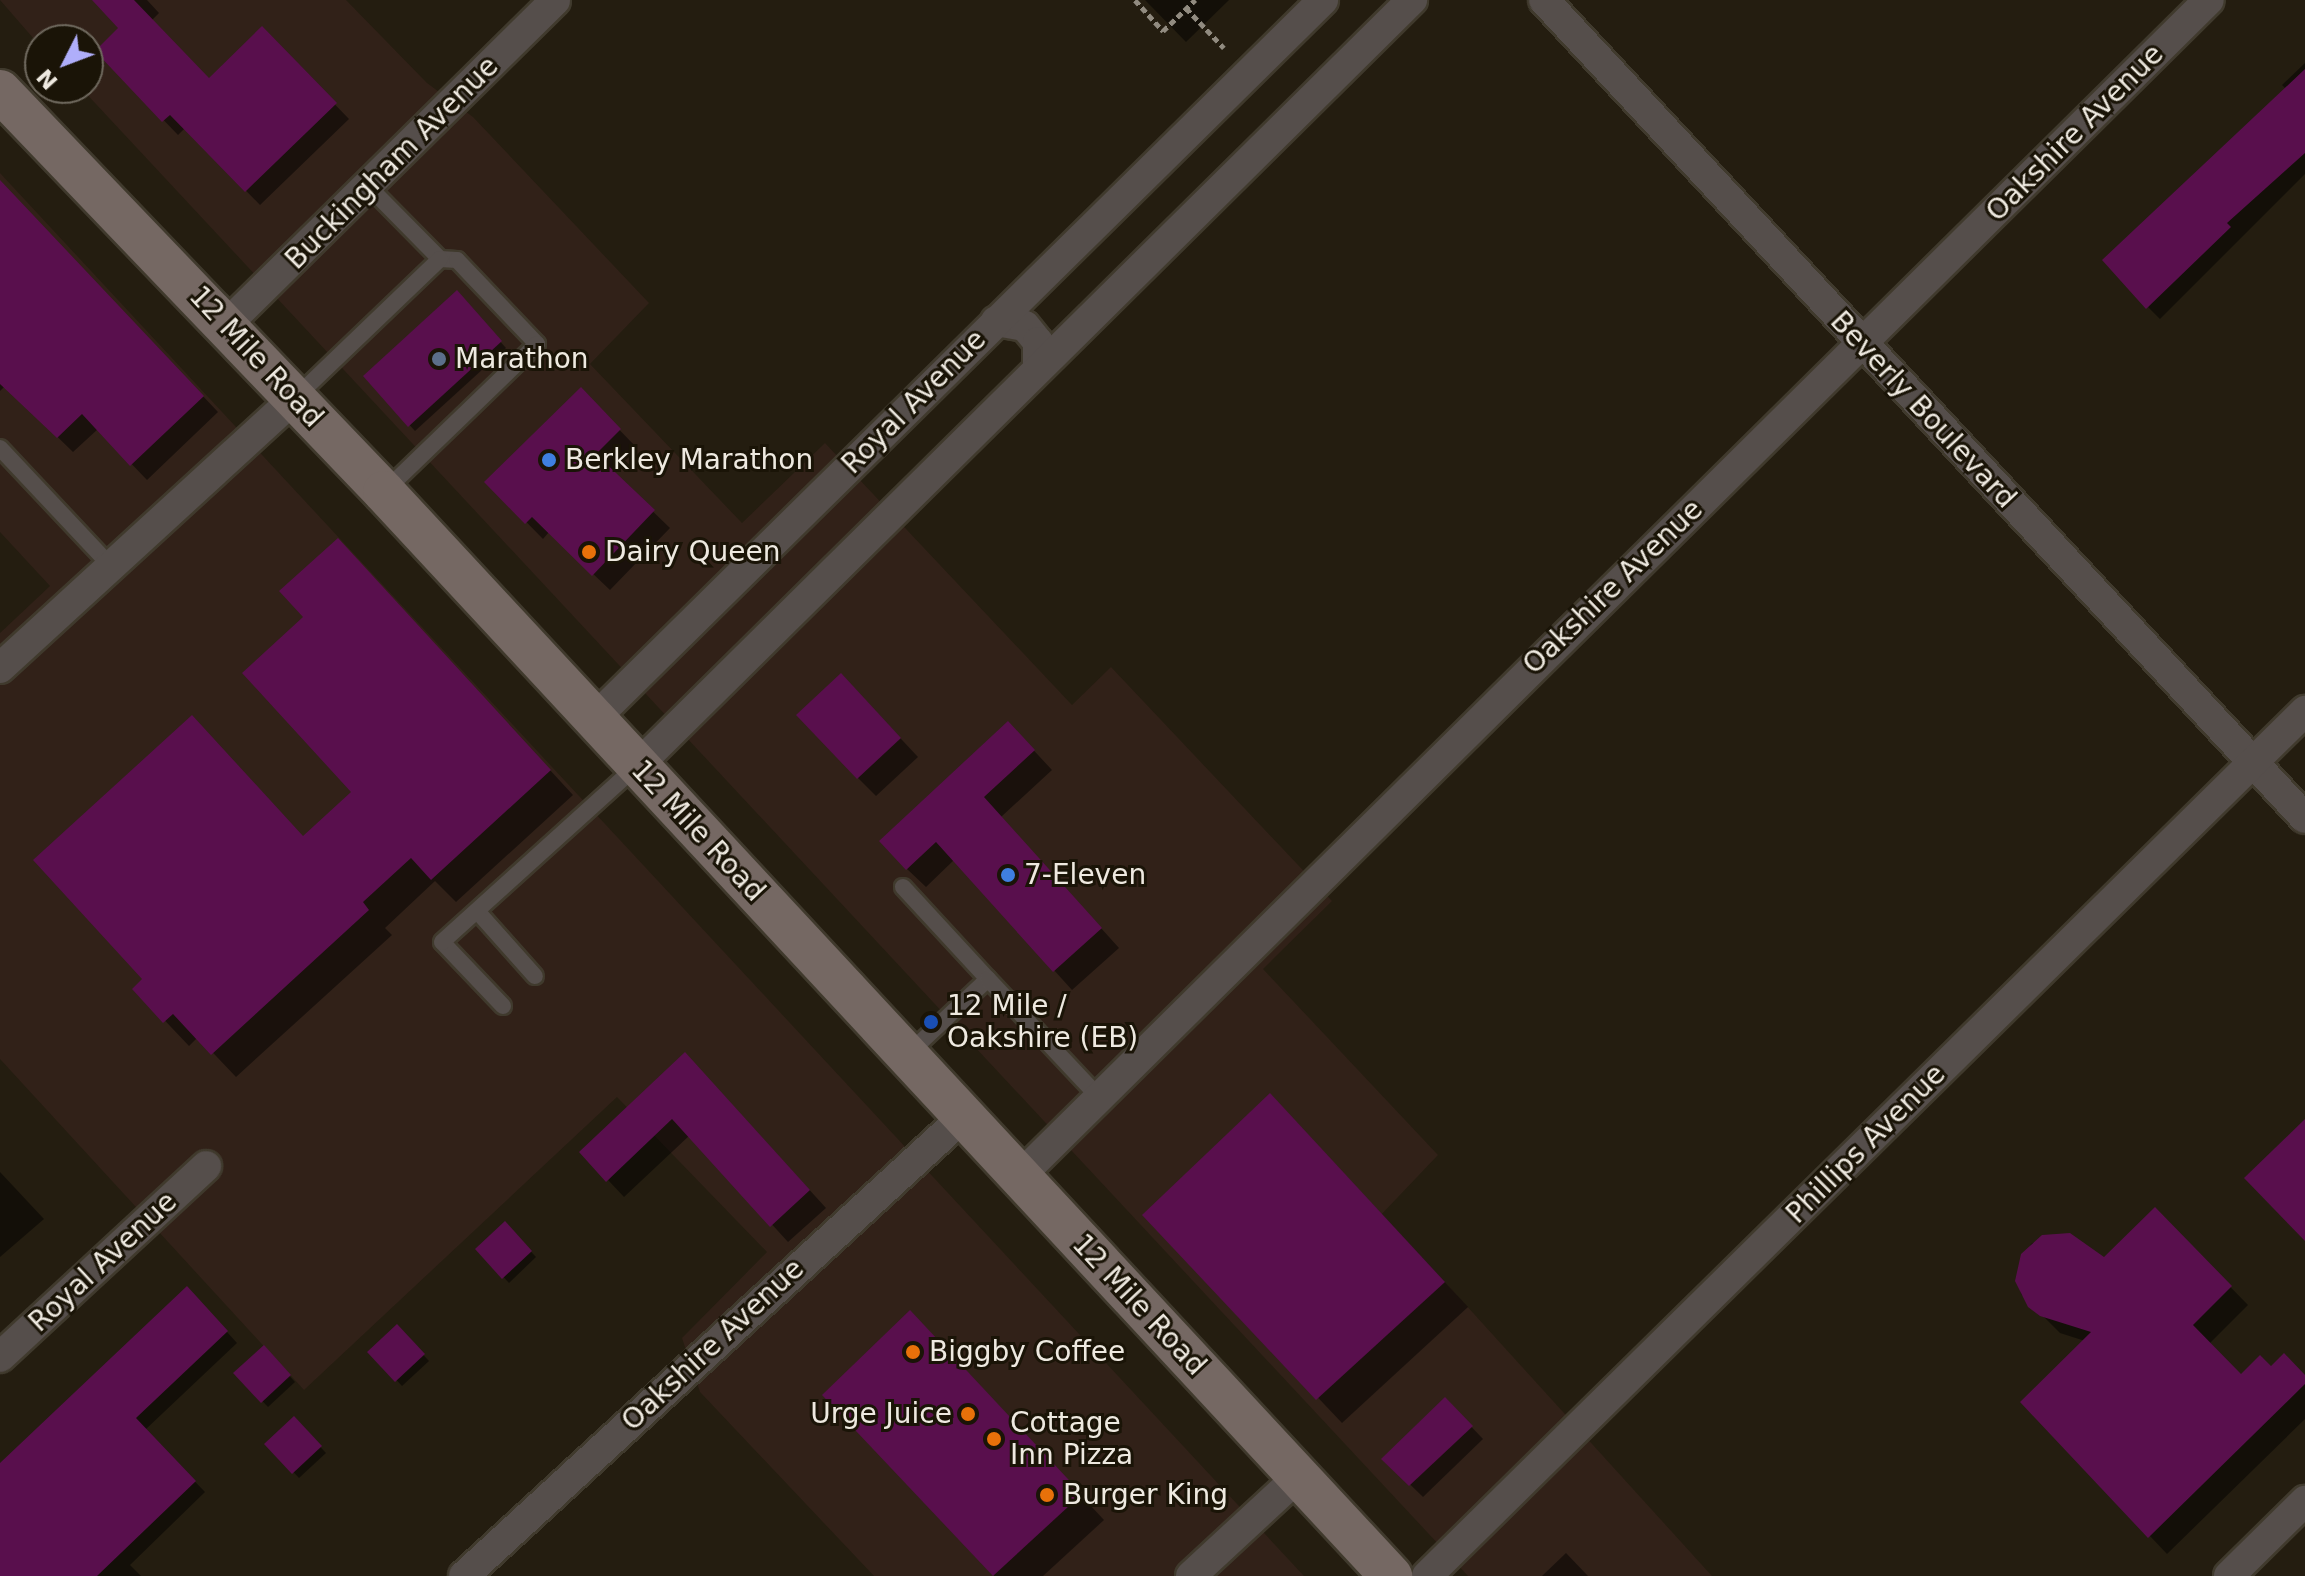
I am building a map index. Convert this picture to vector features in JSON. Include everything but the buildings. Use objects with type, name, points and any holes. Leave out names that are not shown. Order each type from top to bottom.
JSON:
[{"type":"main road","name":"12 Mile Road","points":[[0,91],[384,492],[1391,1576]]},
{"type":"street","name":"Buckingham Avenue","points":[[226,325],[555,0]]},
{"type":"street","name":"Royal Avenue","points":[[594,719],[1323,0]]},
{"type":"street","points":[[637,766],[1412,0]]},
{"type":"street","name":"Beverly Boulevard","points":[[1544,0],[1861,345],[2305,818]]},
{"type":"street","name":"Oakshire Avenue","points":[[1020,1176],[2209,0]]},
{"type":"street","name":"Royal Avenue","points":[[996,321],[1025,326],[1038,342],[1038,368]]},
{"type":"street","points":[[0,668],[295,398]]},
{"type":"street","name":"Phillips Avenue","points":[[1427,1576],[2305,711]]},
{"type":"street","name":"Oakshire Avenue","points":[[464,1576],[964,1116]]},
{"type":"street","name":"Royal Avenue","points":[[0,1357],[206,1166]]},
{"type":"street","points":[[1191,1576],[1298,1477]]},
{"type":"street","points":[[2229,1576],[2305,1501]]},
{"type":"lane","points":[[369,187],[440,259],[457,260],[537,344],[384,492]]},
{"type":"lane","points":[[295,398],[440,259]]},
{"type":"lane","points":[[0,448],[110,565]]},
{"type":"lane","points":[[503,1006],[442,942],[637,766]]},
{"type":"lane","points":[[903,887],[1099,1097]]},
{"type":"lane","points":[[477,911],[535,976]]},
{"type":"lane","points":[[907,1054],[988,979]]},
{"type":"path","points":[[1135,0],[1163,31],[1195,0]]},
{"type":"path","points":[[1186,8],[1226,51]]},
{"type":"shaded area","points":[[0,0],[346,0],[427,83],[473,117],[649,303],[590,364],[742,523],[825,443],[1072,705],[1111,667],[1332,901],[1263,969],[1438,1155],[1379,1217],[1445,1282],[1712,1576],[1468,1576],[96,104],[104,104],[104,24],[24,24],[24,28]]},
{"type":"shaded area","points":[[0,173],[1304,1576],[874,1576],[700,1392],[682,1338],[767,1252],[617,1097],[304,1390],[0,1059],[0,633],[50,586],[0,532]]},
{"type":"place","name":"Marathon","points":[[439,359]]},
{"type":"place","name":"Berkley Marathon","points":[[549,460]]},
{"type":"place","name":"Dairy Queen","points":[[589,552]]},
{"type":"place","name":"7-Eleven","points":[[1008,875]]},
{"type":"place","name":"12 Mile / Oakshire (EB)","points":[[931,1022]]},
{"type":"place","name":"Biggby Coffee","points":[[913,1352]]},
{"type":"place","name":"Urge Juice","points":[[968,1414]]},
{"type":"place","name":"Cottage Inn Pizza","points":[[994,1439]]},
{"type":"place","name":"Burger King","points":[[1047,1495]]}]
